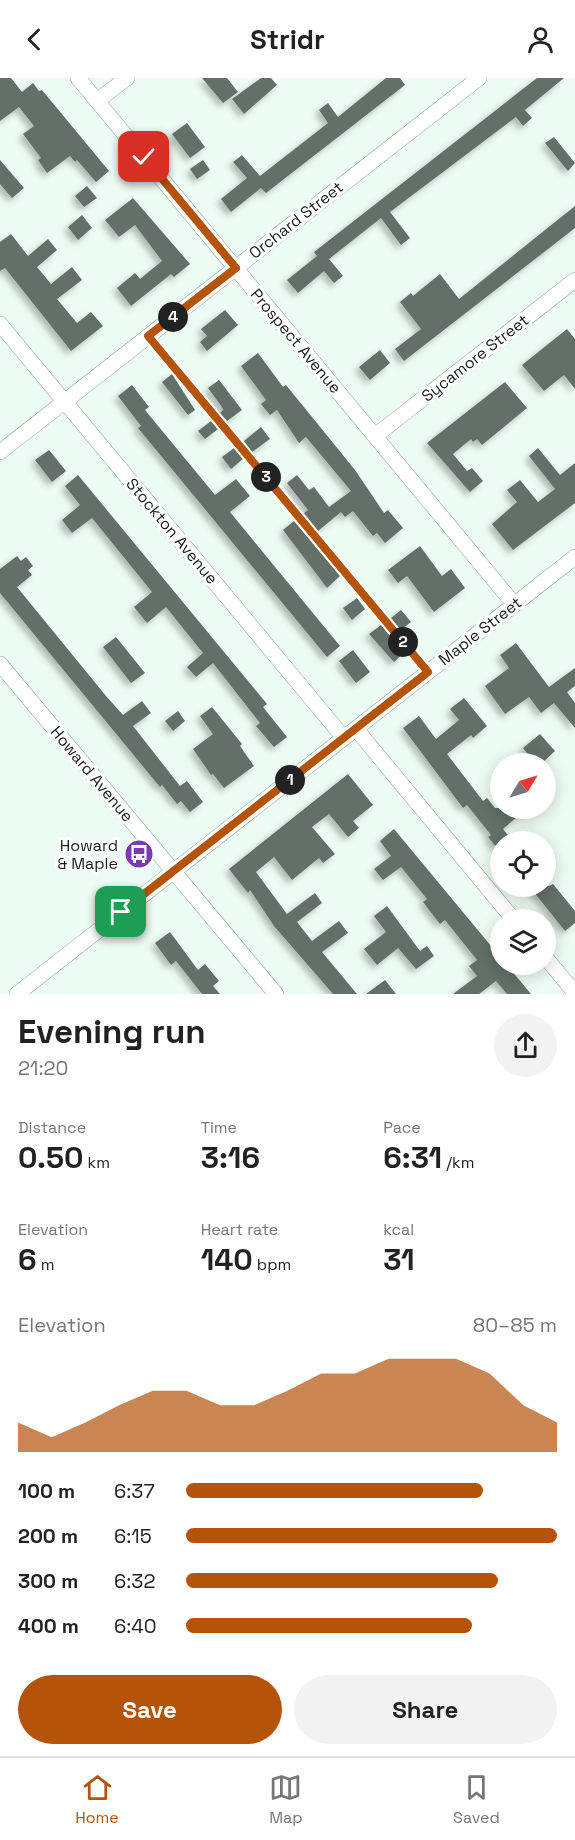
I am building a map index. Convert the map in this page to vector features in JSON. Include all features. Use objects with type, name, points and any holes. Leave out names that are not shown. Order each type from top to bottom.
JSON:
[{"type":"street","name":"Prospect Avenue","points":[[78,78],[514,604]]},
{"type":"street","points":[[98,101],[127,78]]},
{"type":"street","name":"Orchard Street","points":[[0,452],[479,78]]},
{"type":"street","name":"Sycamore Street","points":[[375,436],[575,280]]},
{"type":"street","name":"Stockton Avenue","points":[[0,324],[64,402],[504,909]]},
{"type":"street","name":"Maple Street","points":[[17,994],[575,557]]},
{"type":"street","name":"Howard Avenue","points":[[0,664],[276,994]]},
{"type":"street","points":[[556,970],[575,993]]},
{"type":"lane","points":[[148,336],[428,672]]},
{"type":"building","points":[[0,78],[11,78],[22,92],[33,83],[39,91],[42,90],[109,171],[96,182],[77,160],[75,162],[70,156],[47,173],[38,160],[41,158],[23,134],[34,126],[19,107],[0,121]]},
{"type":"building","points":[[202,78],[227,78],[238,92],[223,103]]},
{"type":"building","points":[[261,78],[271,78],[277,85],[244,114],[232,99]]},
{"type":"building","points":[[386,78],[400,78],[405,85],[266,193],[261,188],[231,212],[221,199],[247,178],[233,162],[242,155],[260,176],[328,123],[319,110],[328,103],[338,117]]},
{"type":"building","points":[[537,78],[564,78],[525,110],[532,118],[523,126],[516,117],[390,212],[410,238],[401,245],[381,218],[329,259],[343,276],[334,283],[324,271],[298,293],[287,280],[317,256],[314,252]]},
{"type":"building","points":[[187,123],[205,147],[190,158],[172,134]]},
{"type":"building","points":[[554,137],[575,163],[568,171],[545,143]]},
{"type":"building","points":[[0,160],[24,188],[12,198],[0,184]]},
{"type":"building","points":[[203,160],[210,170],[197,179],[190,169]]},
{"type":"building","points":[[87,186],[97,198],[84,207],[75,196]]},
{"type":"building","points":[[133,198],[190,264],[174,277],[171,274],[131,306],[117,288],[135,273],[140,279],[162,261],[135,225],[119,237],[105,220]]},
{"type":"building","points":[[575,206],[575,228],[404,361],[395,349],[421,329],[400,302],[411,293],[413,296],[440,274],[459,299]]},
{"type":"building","points":[[82,215],[92,228],[78,240],[68,227]]},
{"type":"building","points":[[11,234],[28,256],[48,239],[57,250],[37,267],[51,284],[72,267],[82,280],[57,299],[77,323],[91,312],[103,326],[71,351],[5,268],[0,271],[0,242]]},
{"type":"building","points":[[225,310],[238,325],[207,351],[200,342],[207,336],[201,329]]},
{"type":"building","points":[[567,329],[575,339],[575,389],[564,375],[544,391],[522,365]]},
{"type":"building","points":[[380,350],[390,363],[370,380],[359,367]]},
{"type":"building","points":[[258,353],[283,387],[286,385],[355,470],[384,513],[388,510],[403,528],[385,543],[377,533],[373,536],[353,511],[345,517],[341,512],[318,531],[304,513],[308,510],[287,483],[297,475],[309,490],[314,487],[329,507],[351,491],[306,437],[299,443],[277,410],[270,415],[261,404],[266,400],[241,366]]},
{"type":"building","points":[[172,374],[195,410],[188,415],[162,382]]},
{"type":"building","points":[[219,380],[242,410],[227,421],[220,413],[223,410],[222,407],[208,388]]},
{"type":"building","points":[[505,382],[527,408],[482,445],[477,439],[473,442],[471,439],[453,454],[467,471],[472,468],[483,481],[470,492],[427,443]]},
{"type":"building","points":[[132,385],[149,407],[145,410],[215,495],[236,479],[250,496],[230,512],[340,646],[327,657],[138,428],[141,426],[118,396]]},
{"type":"building","points":[[211,421],[218,429],[205,439],[198,431]]},
{"type":"building","points":[[261,427],[270,439],[252,452],[244,441]]},
{"type":"building","points":[[234,448],[243,459],[231,469],[222,457]]},
{"type":"building","points":[[538,448],[560,475],[575,463],[575,503],[513,550],[492,524],[517,502],[507,490],[520,480],[538,502],[555,489],[529,456]]},
{"type":"building","points":[[49,450],[66,471],[52,482],[35,460]]},
{"type":"building","points":[[78,475],[267,704],[263,707],[287,737],[274,747],[256,726],[260,723],[213,663],[196,677],[187,667],[203,653],[166,607],[147,623],[134,607],[152,592],[92,518],[72,533],[62,520],[80,505],[65,486]]},
{"type":"building","points":[[294,521],[340,576],[327,588],[283,530]]},
{"type":"building","points":[[420,546],[442,576],[451,569],[465,588],[434,612],[407,576],[398,583],[388,570]]},
{"type":"building","points":[[17,556],[21,561],[26,557],[33,566],[28,570],[32,575],[17,587],[106,696],[123,715],[142,701],[151,713],[133,726],[180,786],[187,781],[203,802],[190,812],[181,801],[177,804],[162,785],[160,787],[0,593],[0,569]]},
{"type":"building","points":[[357,598],[365,609],[352,620],[343,608]]},
{"type":"building","points":[[401,610],[411,622],[401,630],[391,618]]},
{"type":"building","points":[[381,625],[404,653],[394,662],[369,634]]},
{"type":"building","points":[[116,637],[145,673],[131,683],[103,647]]},
{"type":"building","points":[[516,643],[549,687],[575,668],[575,686],[567,692],[575,703],[575,728],[554,703],[541,713],[529,697],[505,714],[485,686],[509,668],[500,655]]},
{"type":"building","points":[[353,650],[370,672],[356,683],[339,661]]},
{"type":"building","points":[[464,698],[487,726],[473,738],[471,735],[447,754],[483,801],[487,798],[490,802],[490,819],[514,819],[503,829],[505,831],[490,831],[490,834],[467,805],[463,808],[403,728],[419,716],[436,739],[459,720],[450,709]]},
{"type":"building","points":[[212,707],[242,744],[240,746],[254,766],[224,788],[213,774],[211,775],[193,749],[213,734],[200,716]]},
{"type":"building","points":[[178,711],[185,721],[173,731],[165,721]]},
{"type":"building","points":[[540,734],[555,751],[553,753],[527,753],[523,748]]},
{"type":"building","points":[[348,774],[373,805],[353,821],[359,828],[348,837],[329,814],[312,827],[335,854],[323,863],[319,858],[292,880],[274,857],[256,872],[287,914],[315,893],[322,903],[297,922],[312,941],[339,921],[348,933],[322,952],[357,994],[333,994],[274,926],[250,890],[248,893],[229,869]]},
{"type":"building","points":[[394,829],[490,945],[490,975],[515,975],[531,994],[507,994],[496,981],[479,994],[453,994],[477,976],[469,966],[477,960],[445,920],[440,924],[423,902],[427,899],[401,867],[383,880],[374,869],[391,856],[380,841]]},
{"type":"building","points":[[556,888],[575,911],[575,923],[565,931],[556,920],[556,909],[547,909],[538,897],[556,897]]},
{"type":"building","points":[[387,906],[420,951],[427,946],[434,956],[416,969],[398,948],[377,965],[364,949],[386,932],[374,916]]},
{"type":"building","points":[[170,932],[198,970],[205,964],[219,981],[213,986],[220,994],[202,994],[176,961],[171,965],[155,943]]},
{"type":"building","points":[[385,980],[396,994],[366,994]]},
{"type":"place","name":"Howard & Maple","points":[[139,854]]},
{"type":"route","points":[[121,912],[428,672],[148,336],[236,268],[144,157]]}]
